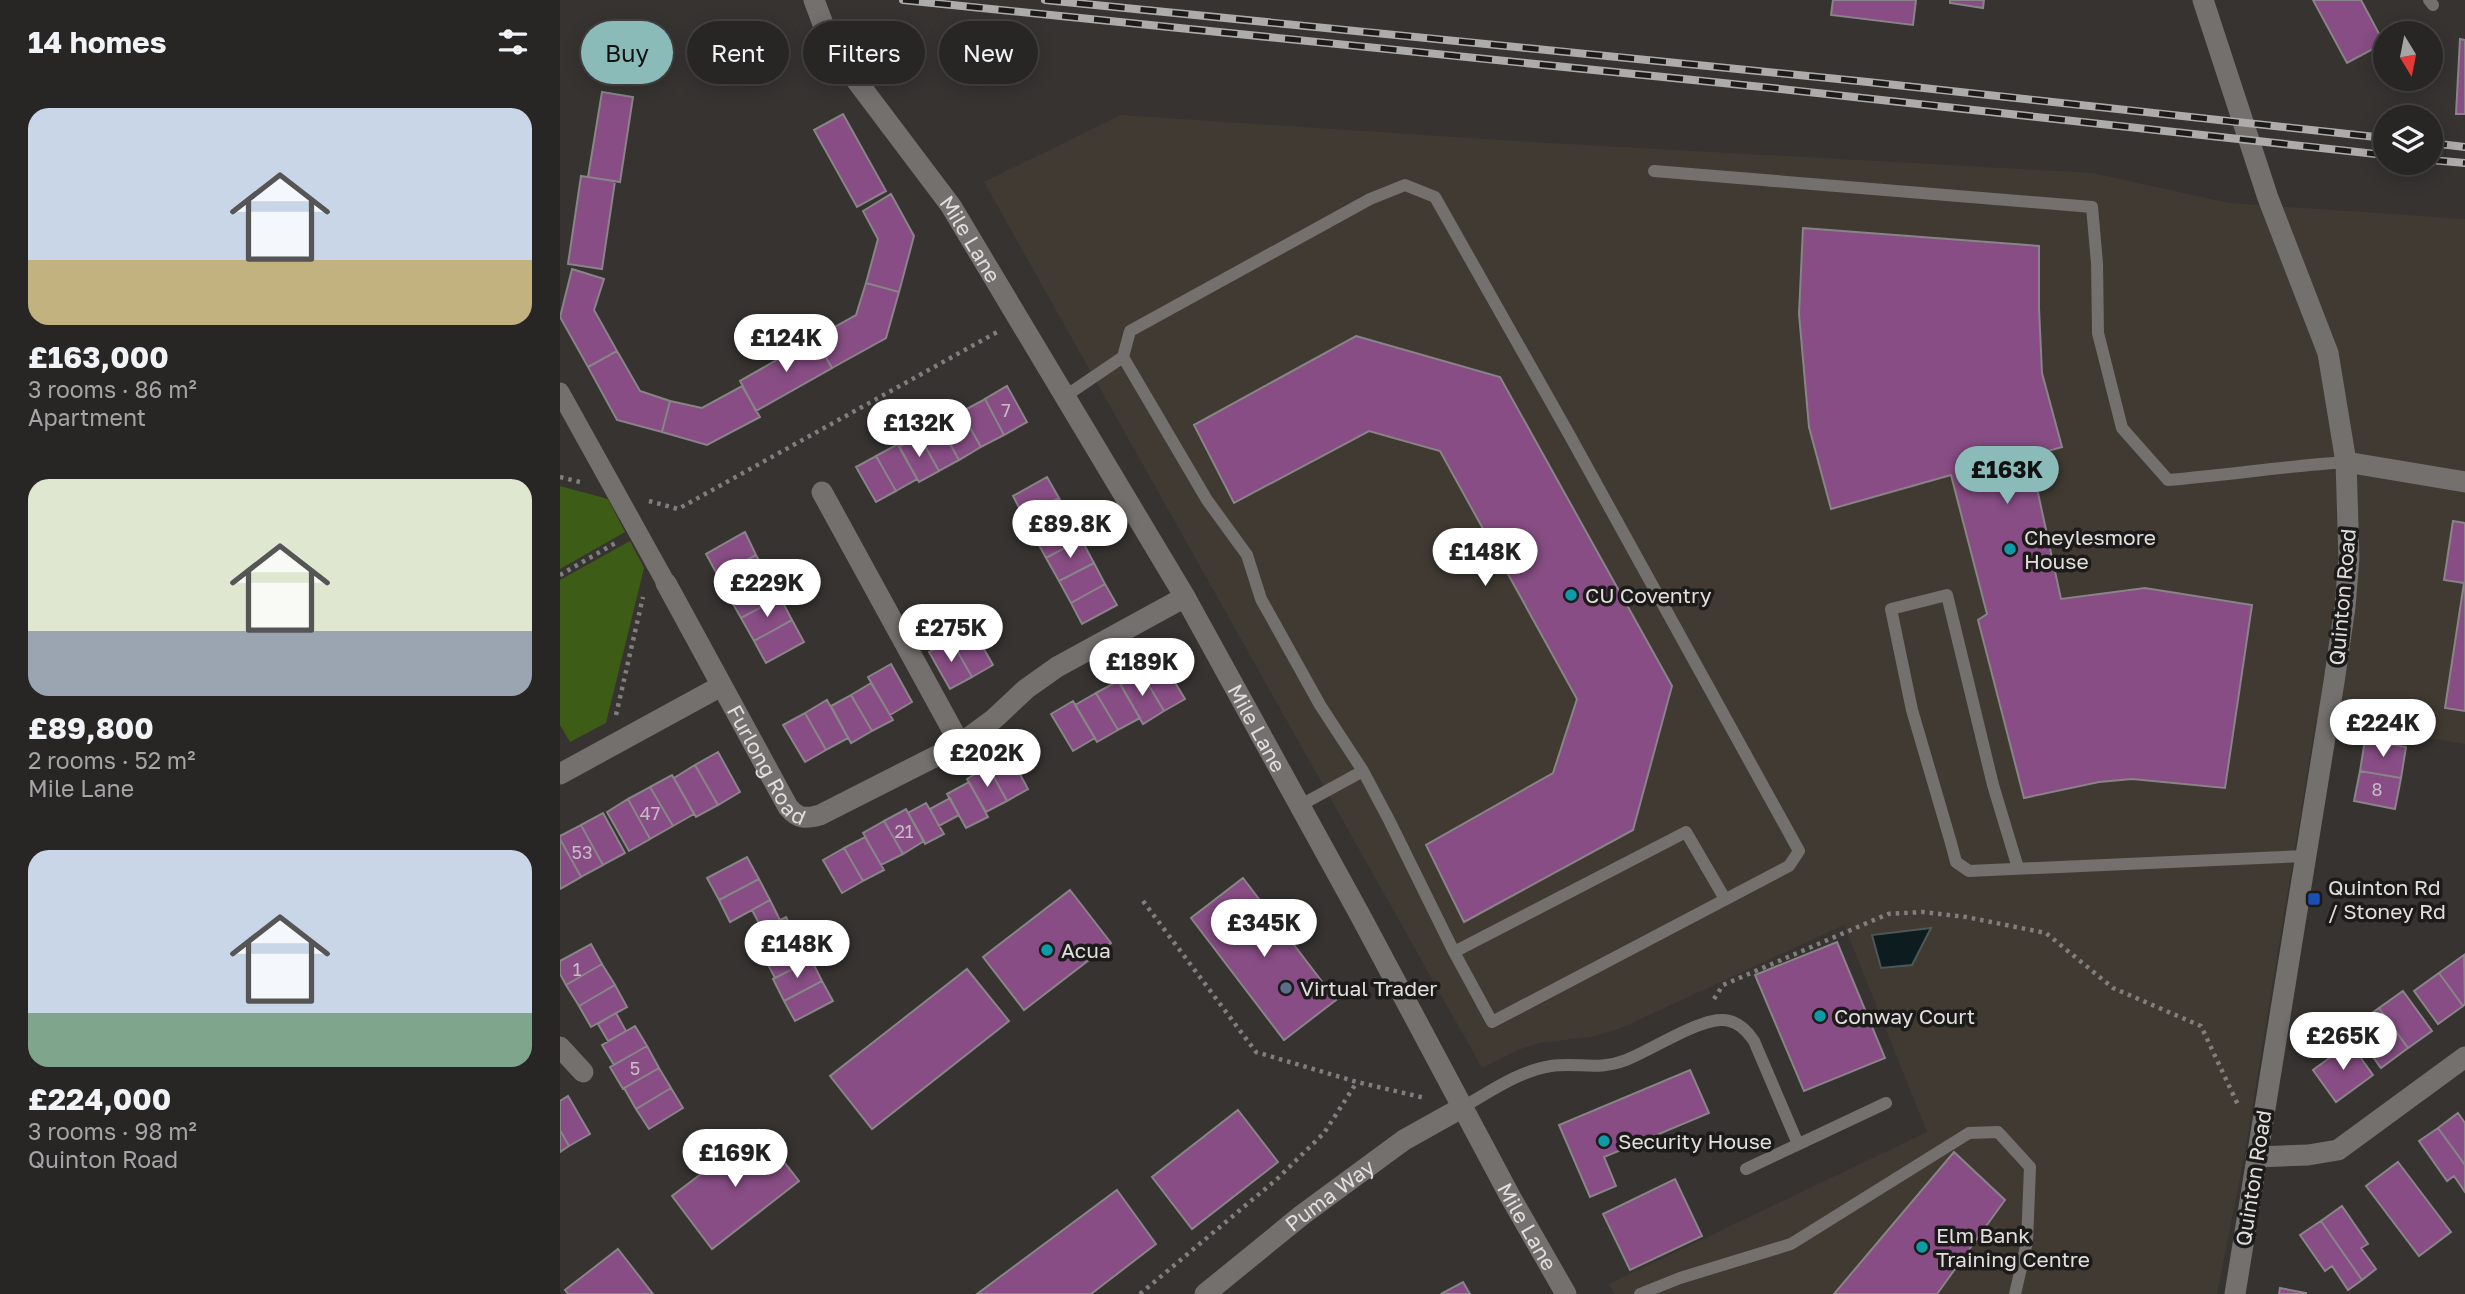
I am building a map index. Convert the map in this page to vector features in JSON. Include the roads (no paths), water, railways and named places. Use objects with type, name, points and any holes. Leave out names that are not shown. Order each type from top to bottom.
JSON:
[{"type":"street","name":"Mile Lane","points":[[814,0],[830,40],[853,76],[951,206],[1185,597],[1511,1198],[1566,1294]]},
{"type":"street","name":"Quinton Road","points":[[2203,0],[2268,198],[2328,353],[2346,463],[2349,558],[2345,607],[2235,1294]]},
{"type":"street","name":"Furlong Road","points":[[560,393],[788,807],[801,818],[820,816],[960,744],[1057,667],[1185,597]]},
{"type":"street","points":[[2346,463],[2465,482]]},
{"type":"street","points":[[821,492],[960,744]]},
{"type":"street","name":"Furlong Road","points":[[560,774],[721,686]]},
{"type":"street","points":[[560,1047],[583,1072]]},
{"type":"street","points":[[2257,1152],[2308,1155],[2338,1150],[2465,1057]]},
{"type":"street","name":"Puma Way","points":[[1205,1294],[1302,1215],[1404,1140],[1463,1107]]},
{"type":"lane","points":[[1654,171],[2092,207],[2097,263],[2098,333],[2122,428],[2168,480],[2263,472],[2287,466],[2346,463]]},
{"type":"lane","points":[[1064,397],[1123,357],[1130,331],[1379,194],[1405,186],[1435,197],[1799,851],[1789,866],[1492,1022],[1363,771],[1320,705],[1261,599],[1247,555],[1207,500],[1123,357]]},
{"type":"lane","points":[[2018,868],[1993,785],[1947,596],[1891,609],[1912,710],[1956,862],[1969,871],[2305,856]]},
{"type":"lane","points":[[1299,806],[1363,771]]},
{"type":"lane","points":[[1454,952],[1686,832],[1725,899]]},
{"type":"lane","points":[[1463,1107],[1532,1071],[1551,1066],[1596,1068],[1611,1065],[1696,1026],[1721,1019],[1746,1029],[1754,1041],[1798,1144]]},
{"type":"lane","points":[[1746,1169],[1886,1103]]},
{"type":"lane","points":[[1640,1294],[1680,1278],[1791,1244],[1969,1133],[1998,1132],[2030,1167],[2027,1242],[2015,1294]]},
{"type":"railway","points":[[903,0],[1772,88],[2373,154]]},
{"type":"railway","points":[[1045,0],[1868,82],[2373,137]]},
{"type":"railway","points":[[2443,144],[2465,147]]},
{"type":"railway","points":[[2443,161],[2465,163]]},
{"type":"place","name":"Cheylesmore House","points":[[2010,549]]},
{"type":"place","name":"CU Coventry","points":[[1571,595]]},
{"type":"place","name":"Quinton Rd / Stoney Rd","points":[[2314,899]]},
{"type":"place","name":"Acua","points":[[1047,950]]},
{"type":"place","name":"Virtual Trader","points":[[1286,988]]},
{"type":"place","name":"Conway Court","points":[[1820,1016]]},
{"type":"place","name":"Security House","points":[[1604,1141]]},
{"type":"place","name":"Elm Bank Training Centre","points":[[1922,1247]]}]
